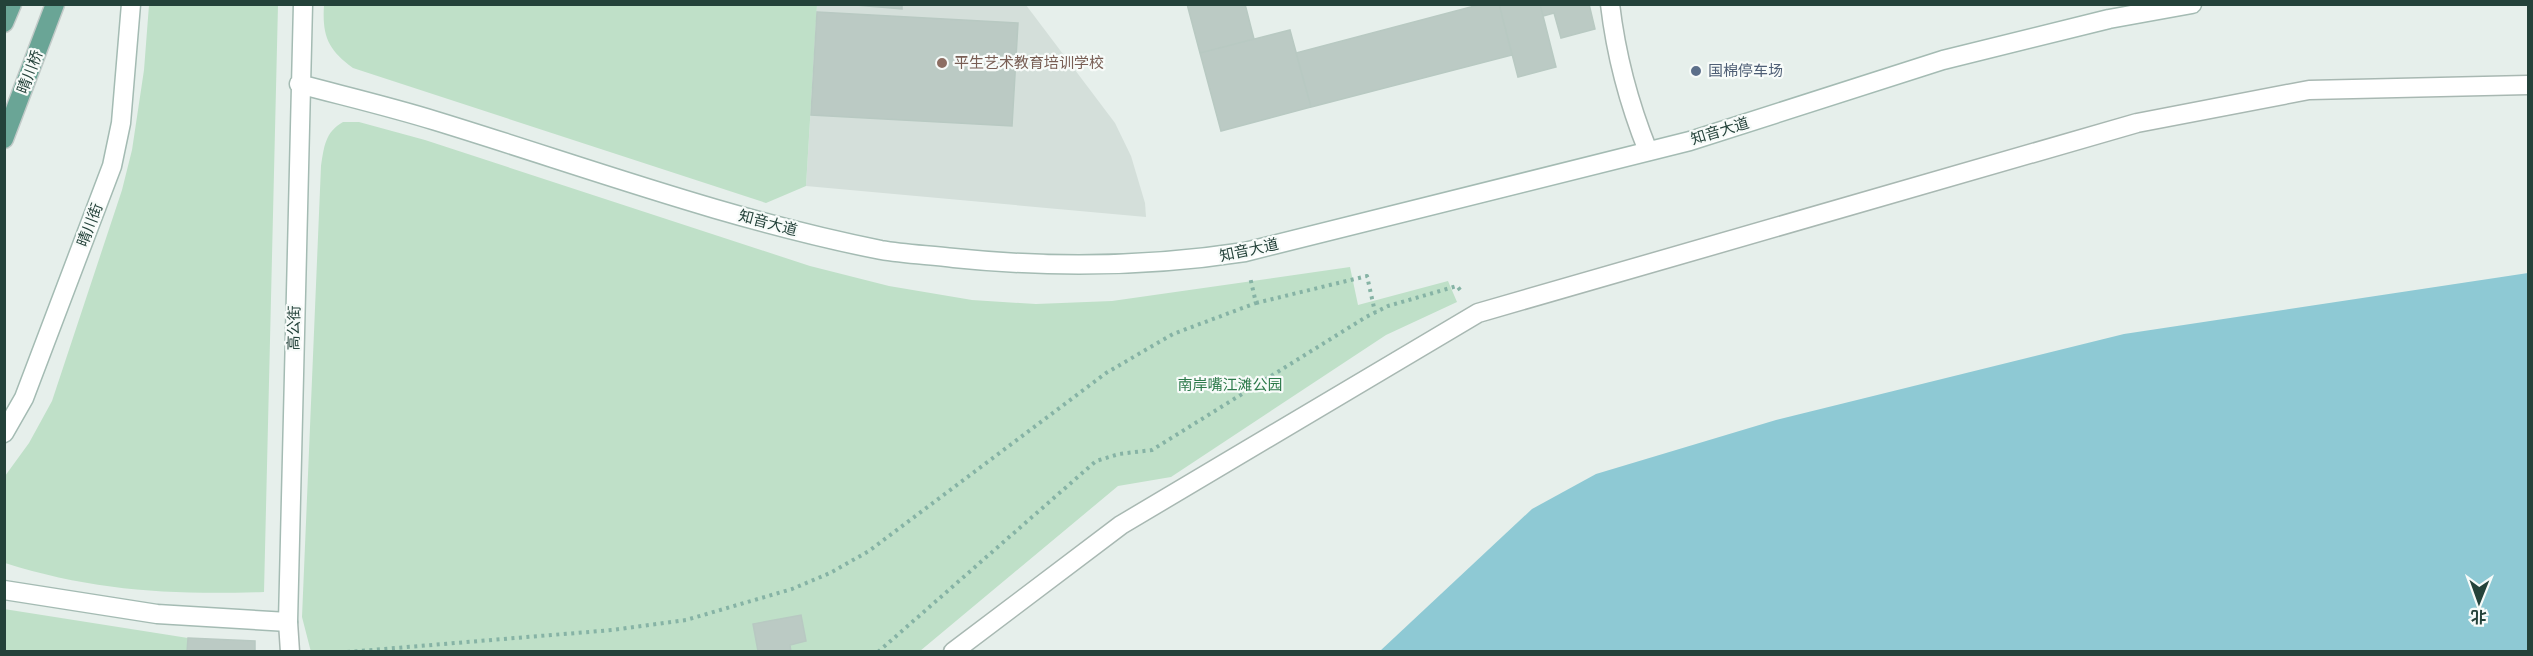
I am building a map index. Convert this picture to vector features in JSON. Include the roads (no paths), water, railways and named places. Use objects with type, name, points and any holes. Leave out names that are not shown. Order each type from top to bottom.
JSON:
[{"type":"main road","points":[[4,23],[12,4]]},
{"type":"main road","name":"晴川桥","points":[[4,139],[55,4]]},
{"type":"main road","name":"晴川街","points":[[4,433],[24,398],[112,166],[121,123],[131,4]]},
{"type":"main road","name":"高公街","points":[[290,651],[288,622],[299,84],[303,4]]},
{"type":"main road","points":[[1610,4],[1623,76],[1633,112],[1648,151]]},
{"type":"main road","name":"知音大道","points":[[299,84],[433,120],[707,207],[797,232],[884,250],[1000,262],[1100,266],[1200,259],[1245,252],[1690,141],[1943,60],[2109,19],[2192,4]]},
{"type":"main road","points":[[953,651],[1121,525],[1478,313],[2137,123],[2309,90],[2529,85]]},
{"type":"main road","points":[[4,590],[157,614],[288,622]]},
{"type":"water","points":[[2528,273],[2528,651],[1380,651],[1532,509],[1596,474],[1776,420],[2124,334]]},
{"type":"place","name":"平生艺术教育培训学校","points":[[942,63]]},
{"type":"place","name":"国棉停车场","points":[[1696,71]]},
{"type":"park label","name":"南岸嘴江滩公园","points":[[1230,385]]}]
